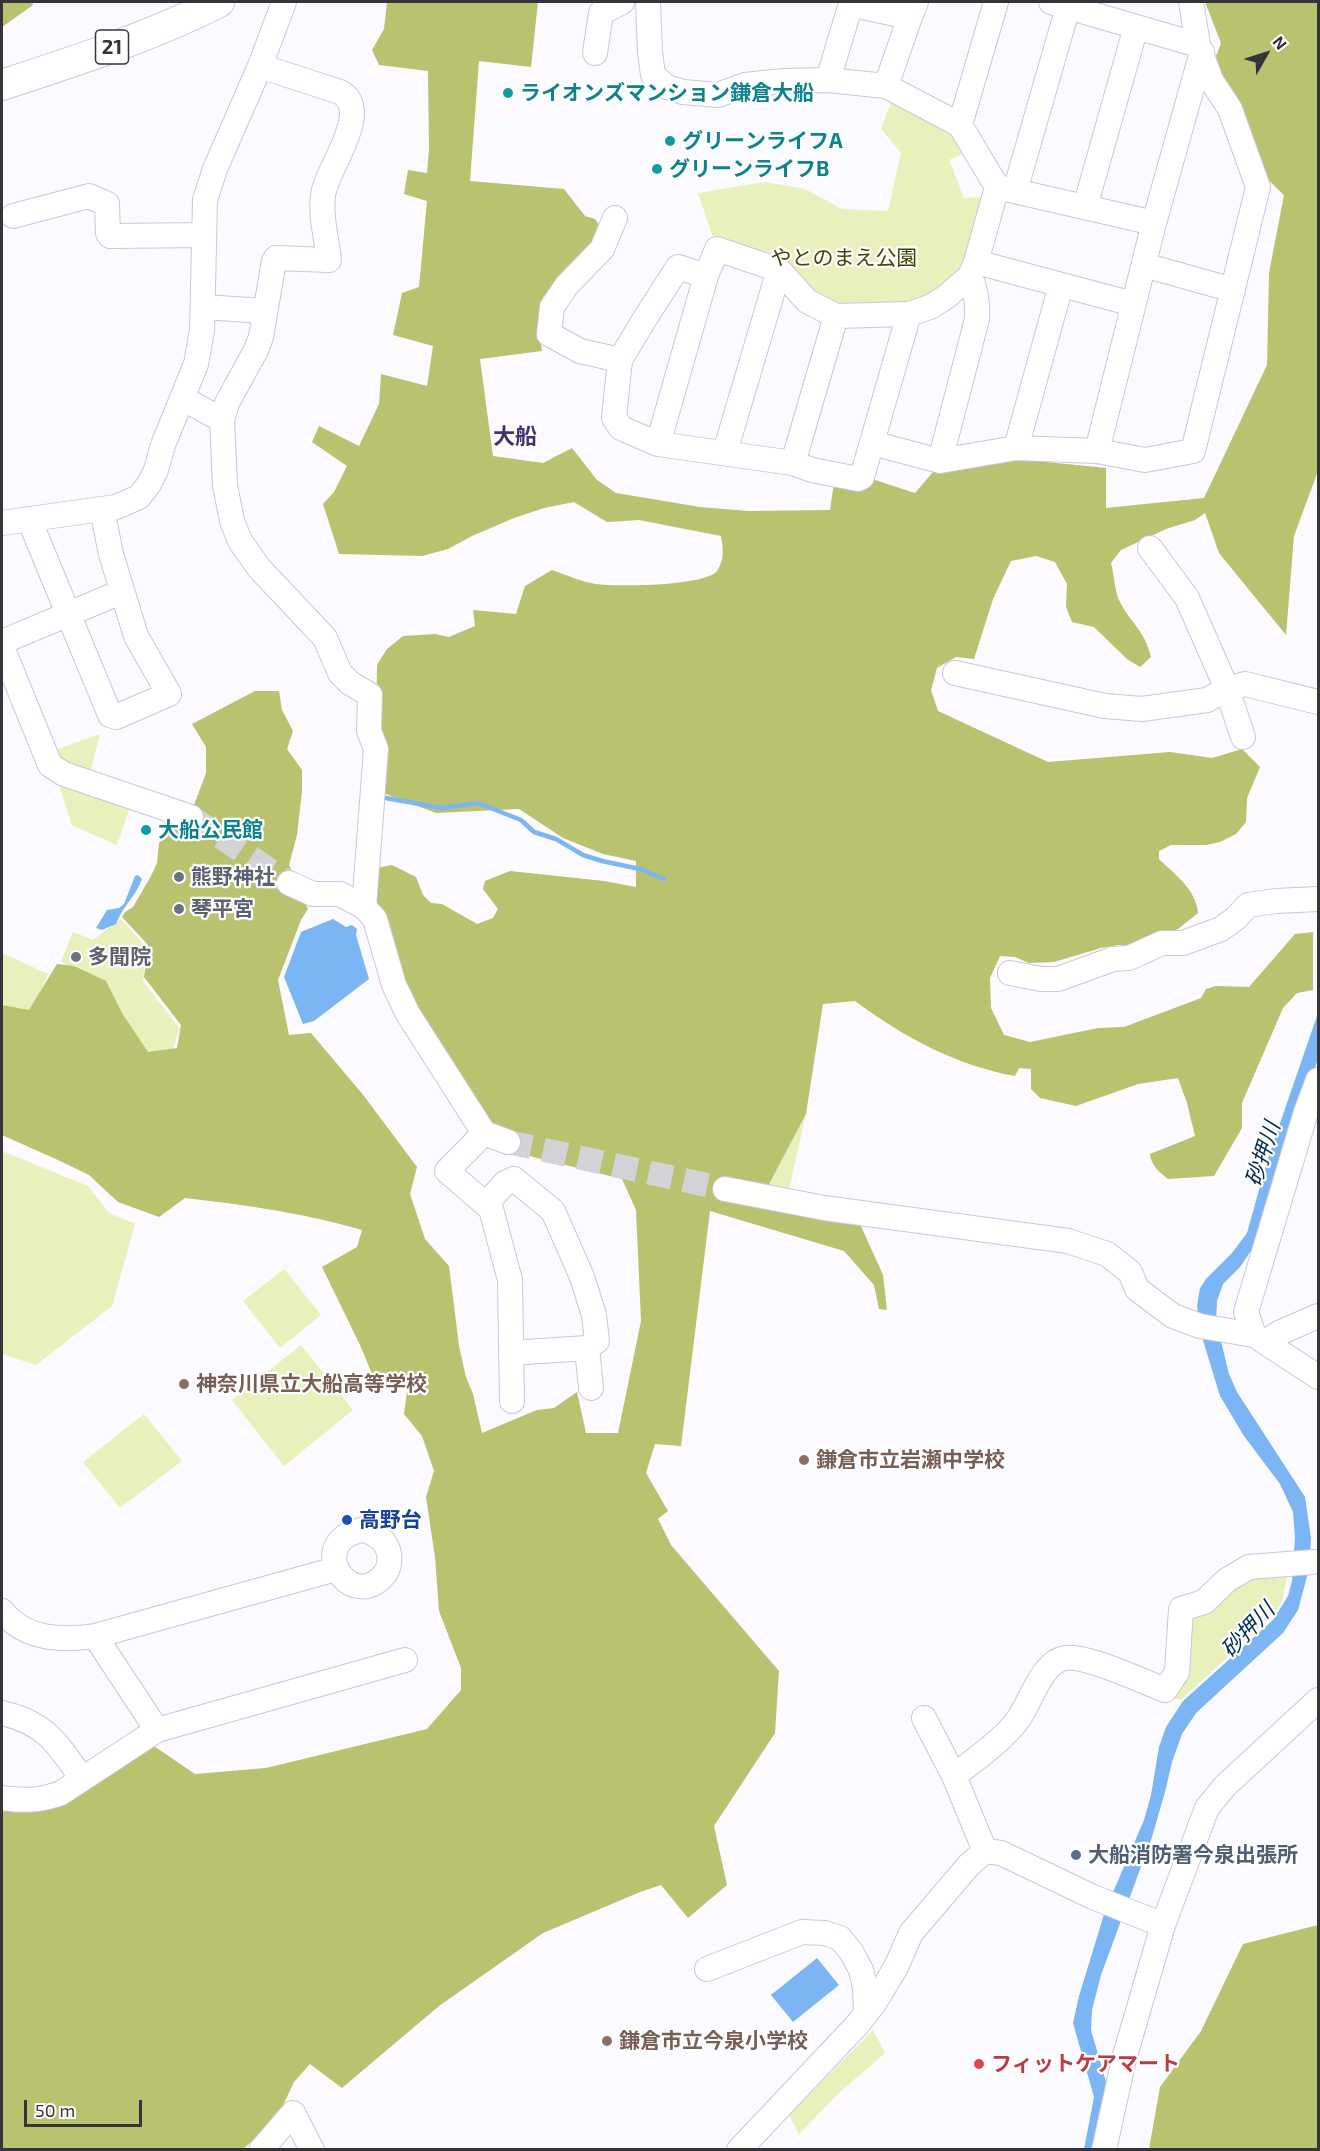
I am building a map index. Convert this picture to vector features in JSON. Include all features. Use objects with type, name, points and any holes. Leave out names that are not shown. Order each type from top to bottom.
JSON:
[{"type":"main road","name":"21","points":[[2,85],[80,59],[175,12],[219,2]]},
{"type":"street","points":[[2,523],[102,509],[127,503],[139,497],[156,470],[196,364],[202,331],[205,200],[215,169],[260,66],[284,2]]},
{"type":"street","points":[[595,53],[601,13],[622,2]]},
{"type":"street","points":[[648,2],[653,75],[668,87],[683,92],[718,95],[745,85],[828,80],[886,86],[960,125],[1006,189],[1154,223]]},
{"type":"street","points":[[960,125],[996,2]]},
{"type":"street","points":[[872,443],[940,461],[1016,447],[1097,451],[1144,460],[1193,450],[1258,187],[1230,109],[1211,80],[1200,48],[1191,2]]},
{"type":"street","points":[[658,444],[706,276],[717,249],[779,270],[807,301],[836,316],[909,314],[930,307],[946,297],[973,269],[1006,189],[1059,4],[1200,48]]},
{"type":"street","points":[[828,80],[850,8],[853,5],[913,9],[886,86]]},
{"type":"street","points":[[1085,207],[1136,27]]},
{"type":"street","points":[[1097,451],[1200,48]]},
{"type":"street","points":[[260,66],[340,92],[347,96],[352,106],[344,147],[325,184],[322,196],[329,260],[276,258],[256,350],[235,388],[222,420],[225,485],[232,521],[240,541],[272,583],[325,638],[339,673],[370,695],[369,731],[376,749],[364,906]]},
{"type":"street","points":[[13,216],[89,196],[107,204],[108,234],[110,236],[204,235]]},
{"type":"street","points":[[615,218],[602,249],[567,285],[552,307],[549,334],[580,351],[620,360]]},
{"type":"street","points":[[1144,265],[1233,290]]},
{"type":"street","points":[[706,276],[678,267],[620,360],[615,418],[621,428],[658,444],[793,463],[812,470],[858,479],[862,477],[909,314]]},
{"type":"street","points":[[973,269],[1061,285],[1133,304]]},
{"type":"street","points":[[940,461],[977,319],[978,307],[973,269]]},
{"type":"street","points":[[725,452],[779,270]]},
{"type":"street","points":[[1016,447],[1061,285]]},
{"type":"street","points":[[204,307],[265,312]]},
{"type":"street","points":[[793,463],[836,316]]},
{"type":"street","points":[[182,398],[222,420]]},
{"type":"street","points":[[29,519],[110,715],[116,717],[169,694],[136,636],[121,592],[102,509]]},
{"type":"street","points":[[1150,548],[1187,598],[1227,689],[1243,737]]},
{"type":"street","points":[[2,642],[121,592]]},
{"type":"street","points":[[2,647],[50,765],[64,774],[191,817]]},
{"type":"street","points":[[956,673],[1106,706],[1142,709],[1207,700],[1227,689],[1245,684],[1318,702]]},
{"type":"street","points":[[289,883],[313,894],[340,894],[364,906],[375,919],[394,985],[408,1014],[484,1133],[508,1142]]},
{"type":"street","points":[[1010,974],[1058,979],[1113,959],[1129,958],[1162,943],[1183,943],[1221,929],[1248,905],[1318,899]]},
{"type":"street","points":[[1259,1339],[1246,1312],[1306,1112],[1318,1080]]},
{"type":"street","points":[[484,1133],[447,1171],[491,1209],[510,1280],[512,1401]]},
{"type":"street","points":[[486,1204],[505,1183],[514,1179],[553,1211],[582,1277],[594,1315],[597,1341],[587,1348],[511,1353]]},
{"type":"street","points":[[725,1189],[824,1208],[1081,1244],[1107,1254],[1119,1262],[1130,1272],[1137,1289],[1173,1316],[1210,1328],[1259,1339],[1318,1377]]},
{"type":"street","points":[[1259,1339],[1318,1316]]},
{"type":"street","points":[[587,1348],[591,1388]]},
{"type":"street","points":[[954,1776],[989,1748],[1019,1719],[1037,1685],[1056,1662],[1065,1658],[1081,1658],[1165,1690],[1177,1672],[1180,1609],[1204,1602],[1227,1580],[1249,1567],[1312,1562]]},
{"type":"street","points":[[2,1611],[22,1627],[39,1635],[74,1639],[95,1636],[336,1569]]},
{"type":"street","points":[[95,1636],[157,1730]]},
{"type":"street","points":[[2,1798],[24,1801],[44,1800],[61,1793],[157,1730],[405,1660]]},
{"type":"street","points":[[1104,2150],[1124,2059],[1162,1925],[1207,1808],[1225,1786],[1318,1700]]},
{"type":"street","points":[[2,1713],[28,1720],[42,1730],[58,1745],[82,1779]]},
{"type":"street","points":[[739,2150],[866,2013],[896,1967],[911,1933],[969,1865],[974,1849],[954,1776],[924,1718]]},
{"type":"street","points":[[974,1849],[1001,1853],[1162,1925]]},
{"type":"street","points":[[707,1969],[802,1932],[825,1933],[840,1938],[852,1953],[861,1970],[866,1987],[866,2013]]},
{"type":"street","points":[[261,2150],[292,2113],[312,2150]]},
{"type":"green space","points":[[2,2],[32,2],[33,5],[2,27]]},
{"type":"green space","points":[[387,2],[538,2],[531,67],[479,61],[470,181],[564,189],[585,216],[595,219],[603,230],[539,332],[542,351],[480,359],[493,456],[543,463],[572,448],[597,480],[616,493],[700,507],[748,511],[830,510],[834,483],[866,477],[915,493],[933,472],[1017,459],[1106,468],[1106,508],[1204,498],[1267,365],[1269,273],[1284,195],[1260,172],[1210,61],[1217,54],[1221,43],[1205,2],[1318,2],[1318,471],[1294,536],[1286,635],[1219,553],[1205,513],[1195,520],[1166,529],[1121,550],[1111,563],[1119,600],[1145,640],[1151,657],[1140,667],[1127,659],[1094,627],[1072,622],[1066,607],[1067,584],[1055,562],[1036,556],[1011,561],[993,599],[974,659],[956,657],[937,668],[931,690],[938,711],[1048,762],[1170,752],[1212,758],[1242,749],[1260,767],[1247,798],[1246,822],[1236,834],[1220,842],[1206,845],[1171,845],[1159,851],[1159,859],[1184,883],[1196,904],[1198,913],[1178,929],[1139,945],[1101,948],[1054,962],[1029,963],[1015,957],[1000,956],[990,978],[991,1008],[1004,1035],[1030,1042],[1098,1028],[1124,1027],[1201,998],[1206,989],[1216,986],[1249,987],[1295,934],[1313,932],[1313,990],[1297,993],[1283,1008],[1242,1103],[1242,1128],[1214,1176],[1168,1179],[1154,1165],[1150,1154],[1195,1136],[1178,1078],[1138,1084],[1076,1106],[1040,1098],[1031,1089],[1031,1069],[1019,1068],[1015,1076],[972,1065],[931,1048],[892,1026],[855,1001],[823,1004],[806,1114],[766,1190],[860,1224],[883,1275],[887,1310],[879,1309],[874,1285],[844,1251],[710,1211],[681,1446],[655,1444],[646,1473],[668,1511],[658,1519],[671,1545],[779,1671],[775,1733],[714,1826],[727,1885],[688,1918],[661,1885],[543,1933],[439,2006],[342,2088],[310,2064],[294,2082],[276,2120],[243,2149],[2,2149],[2,1807],[46,1809],[142,1738],[195,1774],[266,1768],[427,1729],[461,1690],[461,1668],[439,1611],[435,1557],[426,1497],[434,1471],[422,1436],[404,1414],[408,1384],[375,1381],[322,1267],[357,1247],[362,1230],[275,1210],[185,1198],[159,1217],[118,1202],[89,1175],[2,1135],[2,1005],[29,1010],[57,964],[74,966],[106,981],[122,1013],[148,1052],[177,1048],[181,1025],[144,977],[148,945],[122,917],[133,907],[151,876],[157,863],[159,843],[179,820],[191,811],[206,773],[206,747],[192,724],[255,691],[279,691],[282,710],[293,731],[287,749],[302,770],[297,835],[289,865],[308,909],[301,920],[278,980],[289,1035],[311,1033],[364,1096],[417,1167],[410,1194],[425,1239],[449,1266],[459,1346],[482,1433],[537,1410],[554,1408],[577,1392],[586,1433],[618,1433],[641,1321],[636,1210],[622,1179],[493,1147],[411,1007],[376,904],[376,868],[392,865],[416,877],[423,895],[431,903],[442,904],[477,924],[493,918],[498,909],[483,889],[485,881],[510,871],[604,881],[636,887],[636,861],[603,854],[563,838],[519,809],[436,813],[375,790],[377,665],[387,649],[403,636],[435,634],[449,637],[475,626],[473,610],[516,614],[525,586],[552,570],[585,582],[606,585],[660,584],[696,580],[709,576],[717,571],[721,562],[723,550],[721,536],[639,520],[607,522],[574,502],[544,508],[514,518],[448,549],[422,556],[339,554],[323,504],[334,492],[347,466],[312,442],[319,426],[359,446],[379,404],[381,374],[427,386],[433,346],[393,335],[402,293],[419,287],[427,201],[404,194],[408,170],[427,173],[428,71],[379,65],[372,50],[384,29]]},
{"type":"green space","name":"やとのまえ公園","points":[[894,95],[955,129],[968,151],[949,160],[964,198],[985,197],[965,268],[931,299],[835,308],[812,297],[788,263],[779,255],[713,237],[698,193],[765,182],[805,189],[842,209],[888,211],[901,153],[881,129]]},
{"type":"green space","points":[[100,734],[90,774],[57,763],[52,751]]},
{"type":"green space","points":[[58,782],[131,805],[117,845],[72,825]]},
{"type":"green space","points":[[121,919],[146,947],[143,981],[180,1029],[173,1048],[129,1072],[90,988],[61,961],[73,932],[93,940]]},
{"type":"green space","points":[[2,953],[48,974],[29,1021],[2,1010]]},
{"type":"green space","points":[[806,1114],[788,1194],[766,1190]]},
{"type":"green space","points":[[2,1151],[88,1186],[109,1213],[135,1224],[112,1306],[36,1365],[2,1354]]},
{"type":"green space","points":[[284,1269],[321,1315],[280,1348],[243,1301]]},
{"type":"green space","points":[[301,1345],[353,1410],[284,1466],[232,1400]]},
{"type":"green space","points":[[144,1414],[182,1461],[120,1508],[83,1462]]},
{"type":"green space","points":[[1288,1571],[1282,1603],[1258,1629],[1181,1700],[1168,1696],[1189,1616],[1250,1572]]},
{"type":"green space","points":[[1318,1925],[1318,2149],[1149,2149],[1160,2087],[1201,2031],[1243,1944]]},
{"type":"green space","points":[[873,2030],[885,2053],[840,2092],[799,2134],[789,2115]]},
{"type":"water","points":[[138,875],[142,879],[139,886],[116,924],[102,930],[96,928],[107,910],[119,908],[124,904],[135,876]]},
{"type":"water","points":[[333,919],[346,927],[352,925],[357,929],[356,935],[369,979],[314,1021],[303,1024],[284,977],[301,932]]},
{"type":"water","name":"砂押川","points":[[1318,1013],[1318,1059],[1289,1139],[1261,1236],[1240,1267],[1223,1284],[1217,1301],[1216,1321],[1229,1374],[1237,1392],[1305,1497],[1311,1538],[1309,1569],[1298,1610],[1283,1633],[1196,1713],[1182,1734],[1152,1837],[1101,1975],[1092,2010],[1091,2030],[1109,2092],[1097,2149],[1084,2149],[1094,2097],[1073,2023],[1105,1911],[1144,1820],[1151,1795],[1159,1747],[1166,1727],[1183,1701],[1273,1620],[1288,1596],[1292,1581],[1295,1537],[1293,1512],[1280,1484],[1244,1436],[1220,1396],[1202,1337],[1197,1306],[1200,1288],[1206,1279],[1232,1253],[1247,1233],[1267,1161]]},
{"type":"water","points":[[817,1958],[839,1985],[793,2022],[771,1995]]},
{"type":"waterway","points":[[380,797],[442,808],[478,803],[521,820],[534,832],[556,839],[583,855],[640,869],[664,879]]},
{"type":"tunnel","points":[[191,817],[289,883]]},
{"type":"tunnel","points":[[508,1142],[725,1189]]},
{"type":"place","name":"ライオンズマンション鎌倉大船","points":[[508,93]]},
{"type":"place","name":"グリーンライフA","points":[[670,141]]},
{"type":"place","name":"グリーンライフB","points":[[657,169]]},
{"type":"place","name":"大船公民館","points":[[146,830]]},
{"type":"place","name":"熊野神社","points":[[179,877]]},
{"type":"place","name":"琴平宮","points":[[179,909]]},
{"type":"place","name":"多聞院","points":[[76,957]]},
{"type":"place","name":"神奈川県立大船高等学校","points":[[184,1384]]},
{"type":"place","name":"鎌倉市立岩瀬中学校","points":[[804,1460]]},
{"type":"place","name":"高野台","points":[[347,1520]]},
{"type":"place","name":"大船消防署今泉出張所","points":[[1076,1855]]},
{"type":"place","name":"鎌倉市立今泉小学校","points":[[607,2041]]},
{"type":"place","name":"フィットケアマート","points":[[979,2064]]},
{"type":"district","name":"大船","points":[[515,437]]}]
